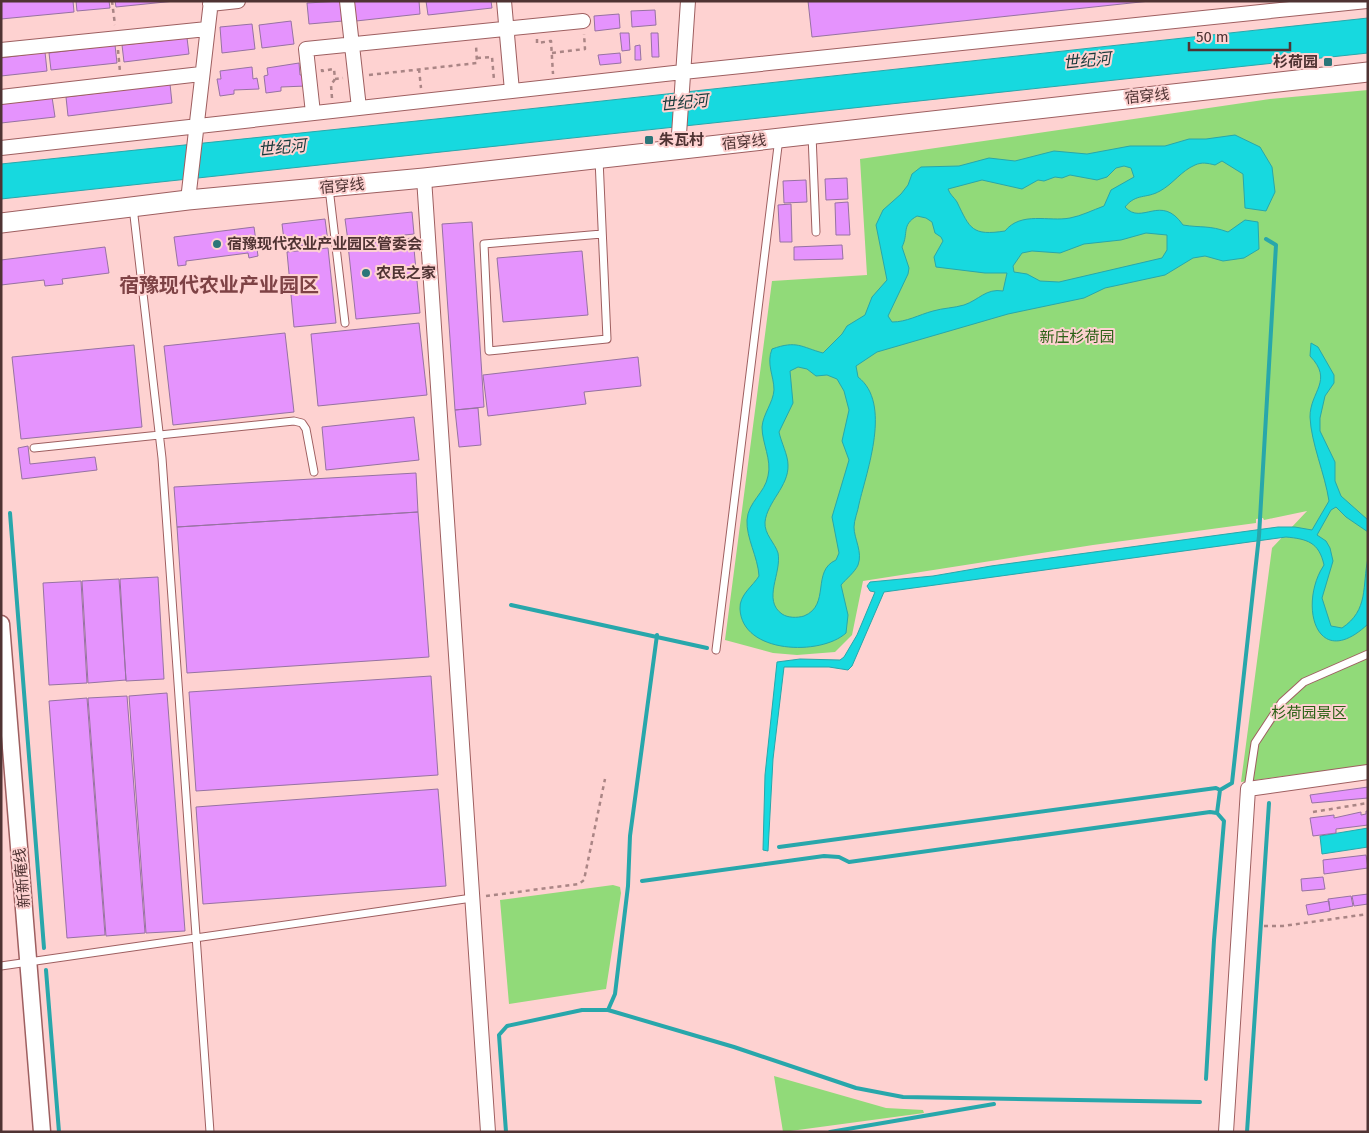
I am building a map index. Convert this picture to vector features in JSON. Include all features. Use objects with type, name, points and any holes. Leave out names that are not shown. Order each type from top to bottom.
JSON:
[{"type":"main road","name":"宿穿线","points":[[1,223],[134,207],[189,193],[329,187],[424,178],[599,158],[678,142],[780,138],[1368,72]]},
{"type":"street","points":[[189,193],[210,3],[238,1]]},
{"type":"street","points":[[347,1],[359,108]]},
{"type":"street","points":[[504,1],[512,91]]},
{"type":"street","points":[[678,142],[688,1]]},
{"type":"street","points":[[1,148],[196,130],[334,110],[554,86],[683,75],[1367,1]]},
{"type":"street","points":[[314,113],[306,49],[583,21]]},
{"type":"street","points":[[1,50],[207,29]]},
{"type":"street","points":[[1,97],[201,74]]},
{"type":"street","points":[[424,178],[488,1132]]},
{"type":"street","name":"新新庵线","points":[[1,624],[42,1132]]},
{"type":"street","points":[[1226,1132],[1248,789],[1368,772]]},
{"type":"lane","points":[[812,134],[816,232]]},
{"type":"lane","points":[[716,650],[780,138]]},
{"type":"lane","points":[[599,158],[607,338],[489,351],[484,244],[602,234]]},
{"type":"lane","points":[[329,187],[345,323]]},
{"type":"lane","points":[[134,207],[159,435],[210,1132]]},
{"type":"lane","points":[[34,448],[294,421],[306,428],[314,472]]},
{"type":"lane","points":[[1248,789],[1255,744],[1282,702],[1304,682],[1368,654]]},
{"type":"lane","points":[[1,966],[472,898]]},
{"type":"path","points":[[552,53],[585,49],[583,21]]},
{"type":"path","points":[[536,26],[537,43],[551,41],[554,86]]},
{"type":"path","points":[[334,110],[331,84],[335,79],[477,63],[475,32]]},
{"type":"path","points":[[320,48],[322,71],[334,69],[335,79]]},
{"type":"path","points":[[477,58],[492,57],[496,93]]},
{"type":"path","points":[[420,69],[423,101]]},
{"type":"path","points":[[472,898],[579,884],[584,880],[605,779]]},
{"type":"path","points":[[1313,812],[1368,803]]},
{"type":"path","points":[[1264,926],[1283,926],[1368,914]]},
{"type":"green space","name":"新庄杉荷园","points":[[1368,90],[1368,765],[1241,782],[1272,548],[1307,511],[1264,520],[1263,518],[1256,519],[1256,523],[1093,545],[863,581],[852,635],[835,652],[797,655],[773,653],[725,640],[772,281],[867,275],[860,159],[1270,99]]},
{"type":"green space","points":[[613,885],[620,887],[621,893],[606,989],[509,1004],[500,900]]},
{"type":"green space","points":[[774,1076],[886,1108],[923,1110],[924,1113],[783,1132]]},
{"type":"water","name":"世纪河","points":[[1368,18],[1368,53],[1,199],[1,164]]},
{"type":"water","points":[[1235,135],[1260,147],[1272,167],[1275,192],[1266,211],[1245,208],[1243,174],[1222,161],[1215,165],[1200,163],[1195,165],[1160,191],[1137,198],[1125,207],[1131,212],[1138,213],[1159,210],[1167,211],[1175,216],[1183,225],[1228,232],[1245,220],[1258,222],[1259,249],[1244,258],[1223,261],[1205,256],[1193,258],[1165,275],[1105,288],[1084,298],[1008,314],[877,352],[856,366],[858,377],[868,389],[874,403],[875,420],[871,456],[854,524],[854,532],[859,550],[858,565],[841,585],[848,615],[846,633],[834,640],[819,645],[802,647],[784,646],[768,642],[754,635],[744,624],[740,604],[744,595],[759,576],[757,562],[748,534],[747,520],[750,508],[764,488],[769,470],[762,427],[774,390],[770,354],[772,349],[787,345],[804,347],[823,353],[842,334],[847,326],[865,315],[872,297],[887,280],[876,225],[883,210],[908,185],[912,174],[921,167],[959,166],[989,158],[1015,161],[1054,151],[1087,154],[1130,146],[1165,146],[1189,139]],"holes":[[[1124,166],[1131,168],[1134,177],[1111,190],[1104,206],[1070,218],[1036,218],[1019,221],[1005,231],[985,232],[974,228],[965,219],[948,189],[982,180],[1022,189],[1038,180],[1044,181],[1070,175],[1097,180],[1107,177],[1116,168]],[[917,216],[926,218],[932,222],[935,233],[941,237],[943,241],[934,257],[936,267],[985,273],[1007,273],[1003,291],[992,291],[964,305],[937,310],[908,320],[892,322],[888,316],[908,274],[909,268],[902,247],[907,226]],[[1146,233],[1167,235],[1167,250],[1162,258],[1059,282],[1040,281],[1027,274],[1014,272],[1013,266],[1022,253],[1032,251],[1060,253],[1084,244],[1121,240]],[[798,367],[807,369],[816,376],[827,375],[837,379],[844,391],[849,410],[842,441],[849,460],[832,517],[839,553],[836,560],[824,572],[817,604],[812,611],[804,616],[796,617],[782,614],[776,608],[773,594],[778,553],[765,526],[767,515],[782,487],[787,473],[787,457],[779,432],[793,403],[790,371]]]},
{"type":"water","points":[[1311,343],[1318,347],[1334,375],[1334,383],[1325,396],[1320,418],[1320,431],[1335,462],[1335,481],[1341,496],[1368,520],[1368,532],[1346,517],[1336,507],[1331,510],[1317,535],[1326,541],[1333,561],[1322,598],[1331,626],[1342,628],[1351,621],[1361,605],[1368,558],[1368,624],[1350,637],[1336,641],[1324,637],[1317,627],[1313,614],[1316,581],[1324,565],[1322,557],[1311,543],[1286,537],[884,592],[852,666],[848,670],[829,667],[784,667],[773,759],[768,851],[763,850],[765,775],[777,662],[800,659],[840,660],[844,657],[857,635],[875,592],[870,591],[867,586],[870,582],[933,576],[991,566],[1278,527],[1312,530],[1329,501],[1311,427],[1311,408],[1321,379],[1317,365],[1310,356]]},
{"type":"water","points":[[1368,828],[1368,847],[1322,854],[1320,836]]},
{"type":"building","points":[[1,1],[73,1],[74,12],[1,19]]},
{"type":"building","points":[[76,1],[109,1],[110,8],[77,11]]},
{"type":"building","points":[[115,1],[175,1],[116,7]]},
{"type":"building","points":[[341,1],[343,21],[309,24],[307,3]]},
{"type":"building","points":[[354,1],[419,1],[420,14],[356,21]]},
{"type":"building","points":[[426,1],[491,1],[492,8],[428,15]]},
{"type":"building","points":[[808,1],[1150,1],[812,37]]},
{"type":"building","points":[[655,10],[656,25],[632,27],[631,11]]},
{"type":"building","points":[[619,14],[620,28],[595,31],[594,16]]},
{"type":"building","points":[[291,21],[294,44],[262,48],[259,25]]},
{"type":"building","points":[[252,24],[255,49],[222,53],[220,27]]},
{"type":"building","points":[[620,33],[629,33],[630,50],[622,51]]},
{"type":"building","points":[[651,33],[658,33],[659,57],[652,57]]},
{"type":"building","points":[[187,38],[189,54],[124,62],[122,45]]},
{"type":"building","points":[[115,45],[117,63],[51,70],[49,53]]},
{"type":"building","points":[[640,45],[641,60],[635,60],[635,46]]},
{"type":"building","points":[[45,52],[47,71],[1,76],[1,58]]},
{"type":"building","points":[[620,53],[621,63],[600,65],[598,55]]},
{"type":"building","points":[[299,63],[300,75],[304,75],[306,86],[281,87],[281,91],[266,93],[264,76],[268,75],[267,68]]},
{"type":"building","points":[[252,67],[253,79],[257,78],[259,89],[234,90],[234,94],[220,96],[217,79],[221,79],[220,71]]},
{"type":"building","points":[[170,84],[172,103],[68,116],[66,97]]},
{"type":"building","points":[[52,97],[55,117],[1,123],[1,103]]},
{"type":"building","points":[[847,178],[848,199],[826,200],[825,179]]},
{"type":"building","points":[[806,180],[807,202],[784,203],[783,181]]},
{"type":"building","points":[[848,202],[850,235],[836,235],[835,203]]},
{"type":"building","points":[[791,204],[792,242],[780,242],[778,205]]},
{"type":"building","points":[[412,212],[414,234],[348,241],[345,219]]},
{"type":"building","points":[[325,219],[328,242],[285,248],[282,224]]},
{"type":"building","points":[[472,222],[484,407],[455,410],[442,224]]},
{"type":"building","points":[[254,227],[258,256],[249,258],[248,253],[186,261],[186,265],[178,266],[174,237]]},
{"type":"building","points":[[413,238],[420,313],[356,319],[348,245]]},
{"type":"building","points":[[842,245],[843,259],[794,260],[794,247]]},
{"type":"building","points":[[105,247],[109,273],[62,279],[63,284],[45,286],[44,280],[1,285],[1,260]]},
{"type":"building","points":[[328,248],[336,323],[294,327],[287,252]]},
{"type":"building","points":[[582,251],[588,315],[503,322],[497,258]]},
{"type":"building","points":[[419,323],[427,395],[318,406],[311,334]]},
{"type":"building","points":[[285,333],[294,412],[173,425],[164,346]]},
{"type":"building","points":[[134,345],[142,427],[21,439],[12,357]]},
{"type":"building","points":[[638,357],[641,386],[584,392],[586,404],[488,416],[483,375]]},
{"type":"building","points":[[478,408],[481,445],[459,447],[455,410]]},
{"type":"building","points":[[414,417],[419,460],[326,470],[322,427]]},
{"type":"building","points":[[28,446],[30,464],[95,457],[97,470],[22,479],[18,448]]},
{"type":"building","points":[[416,473],[418,512],[177,527],[174,487]]},
{"type":"building","points":[[418,512],[429,657],[187,673],[177,527]]},
{"type":"building","points":[[158,577],[164,679],[126,681],[120,579]]},
{"type":"building","points":[[119,579],[126,680],[88,683],[82,581]]},
{"type":"building","points":[[81,581],[87,683],[49,685],[43,583]]},
{"type":"building","points":[[431,676],[438,775],[196,791],[189,692]]},
{"type":"building","points":[[167,693],[185,931],[146,933],[129,696]]},
{"type":"building","points":[[127,696],[145,933],[106,936],[88,698]]},
{"type":"building","points":[[87,698],[105,935],[67,938],[49,701]]},
{"type":"building","points":[[1368,787],[1368,798],[1312,803],[1310,795]]},
{"type":"building","points":[[438,789],[446,886],[203,904],[196,807]]},
{"type":"building","points":[[1366,811],[1368,811],[1368,825],[1336,829],[1336,833],[1313,836],[1310,818],[1334,815],[1334,818],[1361,812],[1361,815],[1366,814]]},
{"type":"building","points":[[1366,855],[1368,868],[1324,874],[1323,860]]},
{"type":"building","points":[[1323,877],[1325,889],[1302,891],[1301,879]]},
{"type":"building","points":[[1368,894],[1368,904],[1354,906],[1352,896]]},
{"type":"building","points":[[1351,896],[1353,906],[1330,910],[1328,899]]},
{"type":"building","points":[[1329,901],[1330,911],[1308,915],[1306,905]]},
{"type":"waterway","points":[[1220,790],[1232,783],[1259,536],[1276,245],[1266,239]]},
{"type":"waterway","points":[[10,513],[44,948]]},
{"type":"waterway","points":[[511,605],[707,648]]},
{"type":"waterway","points":[[608,1010],[615,994],[628,886],[630,836],[657,635]]},
{"type":"waterway","points":[[779,847],[1216,788],[1220,790],[1217,813]]},
{"type":"waterway","points":[[1247,1132],[1269,803]]},
{"type":"waterway","points":[[642,881],[824,856],[839,857],[849,862],[1210,812],[1217,813],[1224,821],[1214,940],[1206,1079]]},
{"type":"waterway","points":[[46,970],[59,1132]]},
{"type":"waterway","points":[[506,1132],[499,1035],[507,1026],[582,1010],[608,1010],[734,1047],[856,1088],[903,1097],[1200,1102]]},
{"type":"waterway","points":[[830,1132],[994,1104]]},
{"type":"place","name":"杉荷园","points":[[1328,62]]},
{"type":"place","name":"朱瓦村","points":[[649,140]]},
{"type":"place","name":"宿豫现代农业产业园区管委会","points":[[217,244]]},
{"type":"place","name":"农民之家","points":[[366,273]]},
{"type":"district","name":"宿豫现代农业产业园区","points":[[219,285]]},
{"type":"park label","name":"杉荷园景区","points":[[1309,713]]}]
